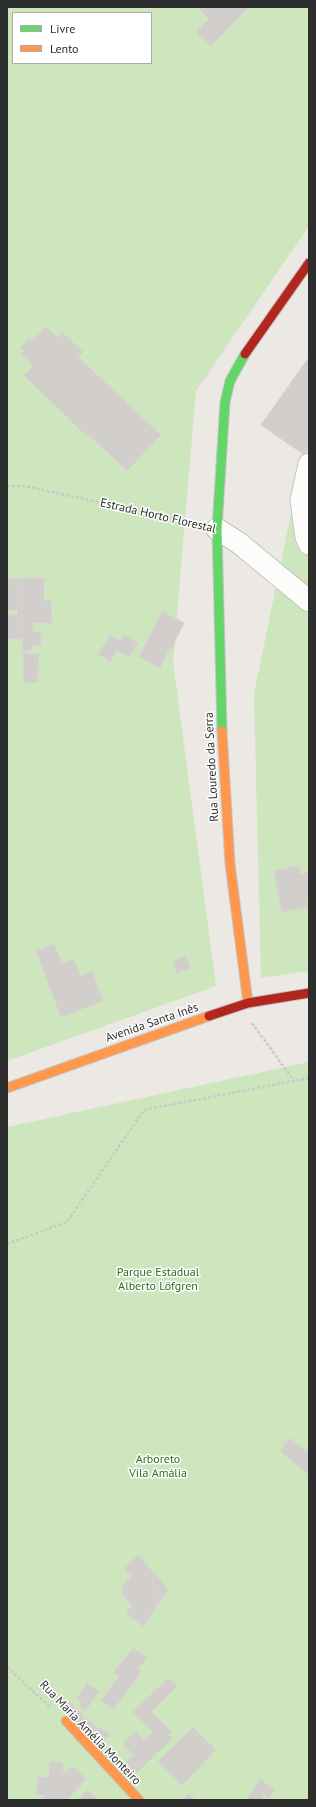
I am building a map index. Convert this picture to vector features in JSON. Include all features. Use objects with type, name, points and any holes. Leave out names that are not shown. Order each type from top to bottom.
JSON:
[{"type":"street","name":"Rua Louredo da Serra","points":[[244,1005],[230,864],[222,742],[217,529],[225,402],[230,382],[238,364],[309,263]]},
{"type":"street","points":[[309,464],[301,500],[306,537],[309,544]]},
{"type":"street","name":"Estrada Horto Florestal","points":[[217,529],[239,543],[309,601]]},
{"type":"street","name":"Avenida Santa Inês","points":[[7,1088],[164,1031],[244,1005],[309,992]]},
{"type":"street","name":"Rua Maria Amélia Monteiro","points":[[66,1721],[139,1800]]},
{"type":"path","name":"Estrada Horto Florestal","points":[[7,486],[25,486],[217,529]]},
{"type":"path","points":[[244,1005],[294,1081]]},
{"type":"path","points":[[7,1244],[67,1222],[144,1110],[309,1078]]},
{"type":"path","name":"Rua Maria Amélia Monteiro","points":[[7,1667],[66,1721]]},
{"type":"green space","points":[[7,7],[309,7],[309,226],[196,391],[173,661],[216,986],[7,1061]]},
{"type":"green space","points":[[309,424],[309,971],[261,978],[254,694]]},
{"type":"green space","name":"Parque Estadual Alberto Löfgren","points":[[309,1062],[309,1800],[7,1800],[7,1127]]},
{"type":"building","points":[[197,7],[249,7],[211,46],[196,32],[209,19]]},
{"type":"building","points":[[46,327],[58,338],[63,333],[83,352],[78,357],[161,435],[127,471],[89,435],[88,437],[76,426],[24,375],[33,366],[21,354],[24,351],[20,347],[29,339],[32,341]]},
{"type":"building","points":[[309,357],[309,446],[303,454],[261,425]]},
{"type":"building","points":[[21,578],[23,639],[7,639],[8,615],[18,615],[18,610],[7,610],[7,579]]},
{"type":"building","points":[[21,578],[44,578],[44,601],[51,601],[52,623],[33,623],[33,632],[41,632],[41,646],[31,646],[31,651],[23,651]]},
{"type":"building","points":[[162,611],[184,623],[174,643],[175,644],[172,649],[170,648],[160,668],[139,657]]},
{"type":"building","points":[[110,635],[120,641],[124,635],[138,643],[129,657],[117,650],[110,662],[98,654]]},
{"type":"building","points":[[23,653],[39,654],[37,683],[24,683]]},
{"type":"building","points":[[299,866],[300,874],[309,872],[309,899],[306,900],[308,907],[282,912],[274,871]]},
{"type":"building","points":[[54,944],[62,963],[74,959],[81,976],[92,971],[103,1001],[61,1017],[36,951]]},
{"type":"building","points":[[186,956],[190,968],[177,973],[173,961]]},
{"type":"building","points":[[290,1438],[309,1453],[309,1475],[280,1451]]},
{"type":"building","points":[[138,1555],[153,1572],[152,1593],[156,1607],[143,1626],[126,1614],[132,1605],[122,1594],[122,1587],[131,1576],[124,1569]]},
{"type":"building","points":[[153,1572],[168,1589],[156,1607],[152,1593]]},
{"type":"building","points":[[133,1648],[147,1658],[138,1669],[141,1672],[113,1710],[101,1700],[119,1677],[114,1672]]},
{"type":"building","points":[[168,1678],[177,1686],[151,1712],[172,1732],[169,1735],[173,1738],[133,1776],[123,1765],[134,1755],[122,1744],[136,1731],[144,1740],[153,1732],[133,1712]]},
{"type":"building","points":[[87,1683],[99,1691],[86,1710],[79,1706],[82,1702],[77,1699]]},
{"type":"building","points":[[69,1702],[83,1714],[79,1720],[65,1707]]},
{"type":"building","points":[[82,1715],[98,1728],[100,1727],[110,1735],[102,1742],[78,1721]]},
{"type":"building","points":[[193,1727],[216,1750],[182,1785],[158,1761]]},
{"type":"building","points":[[50,1762],[63,1762],[63,1771],[65,1773],[72,1766],[86,1779],[67,1800],[41,1800],[46,1795],[36,1795],[38,1777],[49,1777]]},
{"type":"building","points":[[260,1779],[275,1790],[269,1798],[264,1795],[261,1800],[246,1800]]},
{"type":"building","points":[[87,1790],[98,1800],[78,1800]]},
{"type":"building","points":[[188,1794],[197,1800],[184,1800]]},
{"type":"traffic: fast","points":[[222,731],[217,529],[225,402],[230,381],[245,354]]},
{"type":"traffic: slow","points":[[222,731],[230,864],[248,1003]]},
{"type":"traffic: slow","points":[[7,1088],[209,1016]]},
{"type":"traffic: slow","points":[[66,1721],[139,1800]]},
{"type":"traffic: jam","points":[[245,354],[309,263]]},
{"type":"traffic: jam","points":[[209,1016],[248,1003],[309,993]]},
{"type":"park label","name":"Arboreto Vila Amália","points":[[158,1467]]}]
